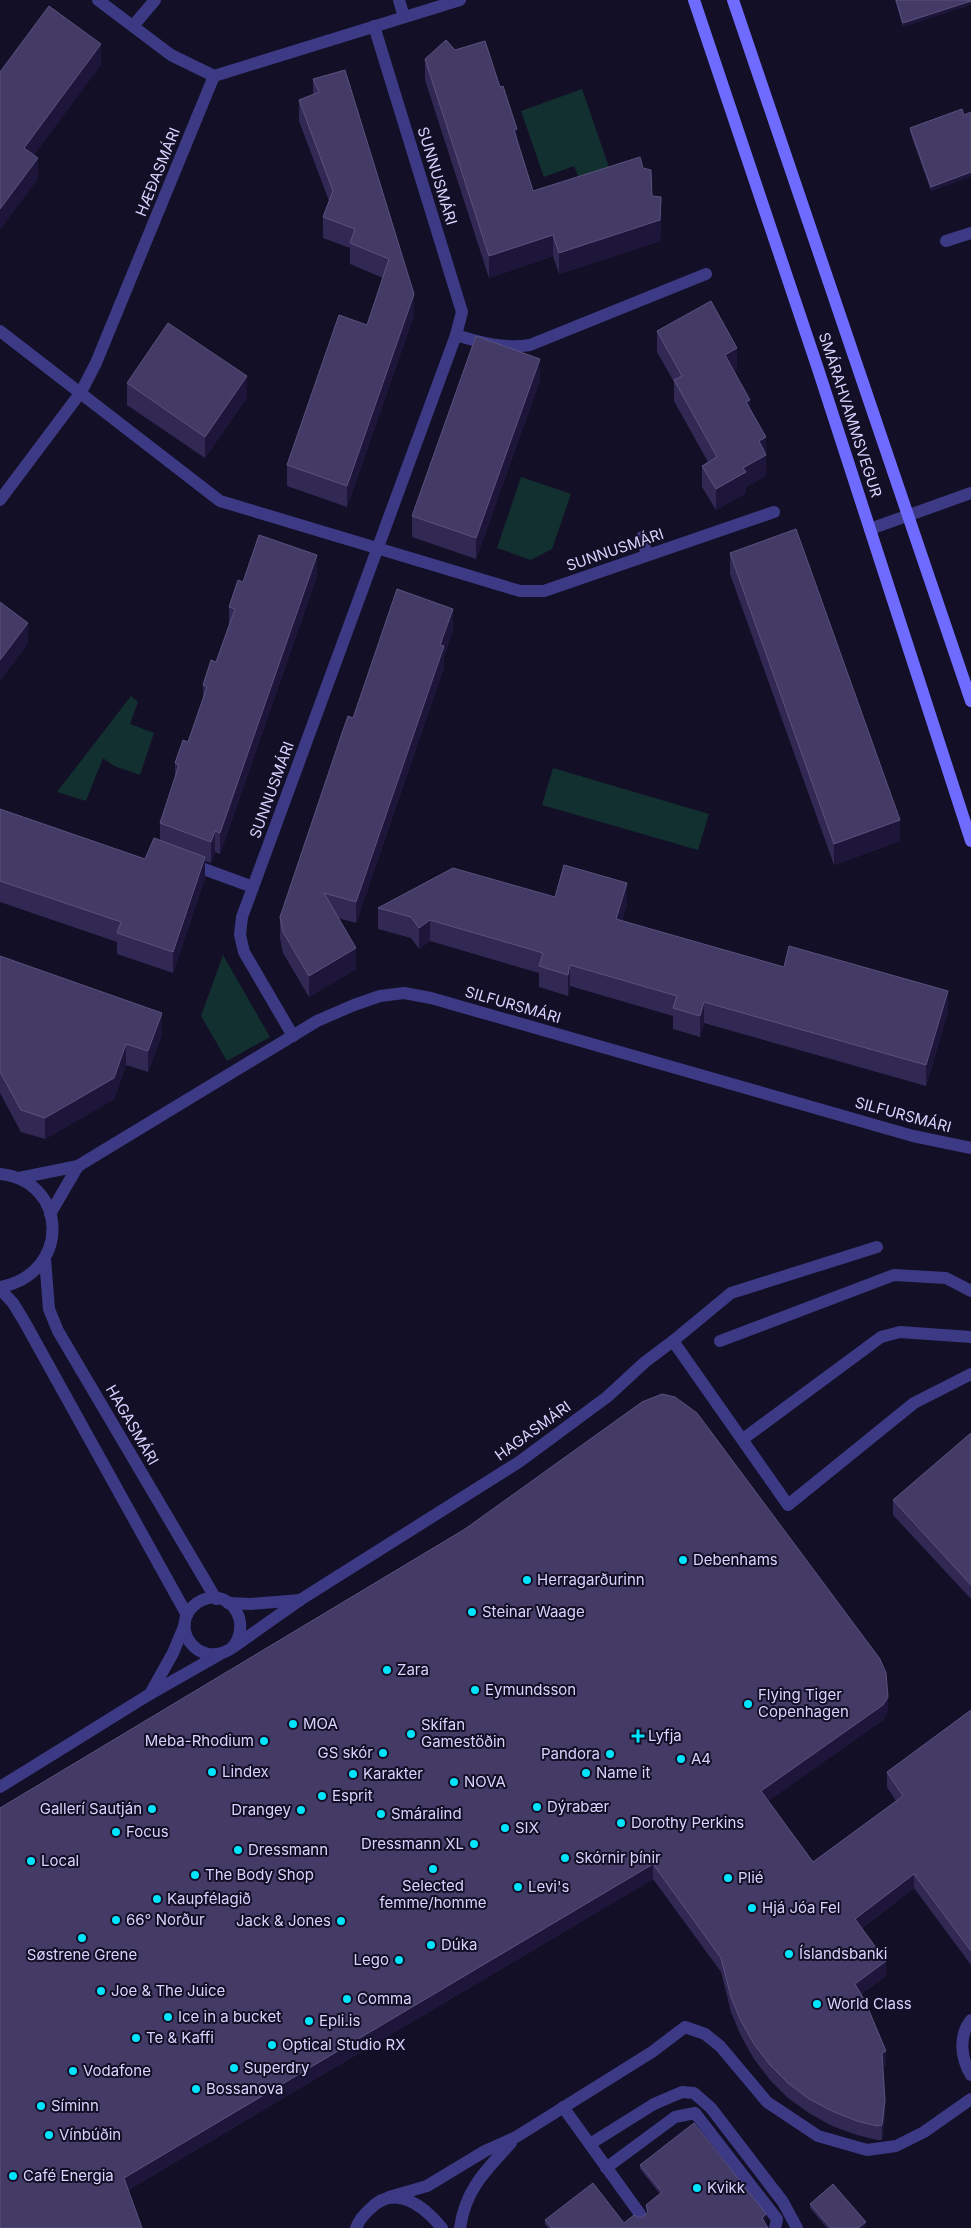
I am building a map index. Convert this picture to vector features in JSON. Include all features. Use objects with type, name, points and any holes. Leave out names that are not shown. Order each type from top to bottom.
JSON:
[{"type":"main road","name":"SMÁRAHVAMMSVEGUR","points":[[694,0],[870,529],[971,841]]},
{"type":"main road","name":"SMÁRAHVAMMSVEGUR","points":[[733,0],[971,702]]},
{"type":"street","points":[[98,0],[171,55],[214,76],[460,0]]},
{"type":"street","points":[[133,26],[155,0]]},
{"type":"street","points":[[399,0],[404,17]]},
{"type":"street","name":"SUNNUSMÁRI","points":[[293,1036],[248,961],[242,945],[240,926],[379,548],[456,335],[462,312],[374,26]]},
{"type":"street","name":"HÆÐASMÁRI","points":[[0,500],[81,392],[96,363],[214,76]]},
{"type":"street","points":[[946,241],[971,233]]},
{"type":"street","points":[[456,335],[492,346],[514,348],[530,345],[706,274]]},
{"type":"street","name":"SUNNUSMÁRI","points":[[0,331],[220,501],[520,591],[544,592],[774,512]]},
{"type":"street","points":[[870,529],[971,493]]},
{"type":"street","points":[[642,537],[647,555]]},
{"type":"street","points":[[174,858],[254,887]]},
{"type":"street","name":"SILFURSMÁRI","points":[[19,1178],[78,1166],[317,1021],[380,996],[404,994],[431,998],[913,1136],[971,1148]]},
{"type":"street","name":"SILFURSMÁRI","points":[[50,1214],[78,1166]]},
{"type":"street","name":"HAGASMÁRI","points":[[0,1174],[19,1178],[33,1187],[43,1199],[50,1214],[52,1237],[45,1259],[49,1309],[58,1331],[222,1600],[239,1616],[241,1624],[238,1641],[227,1650]]},
{"type":"street","name":"HAGASMÁRI","points":[[45,1259],[25,1279],[0,1288],[13,1303],[24,1322],[186,1620],[189,1642],[196,1649],[213,1655],[227,1650],[300,1600],[519,1462],[608,1397],[646,1362],[731,1293],[877,1247]]},
{"type":"street","points":[[720,1341],[894,1275],[946,1278],[971,1292]]},
{"type":"street","points":[[743,1439],[881,1337],[900,1332],[971,1338]]},
{"type":"street","points":[[673,1341],[788,1505],[914,1403],[971,1374]]},
{"type":"street","name":"HAGASMÁRI","points":[[186,1620],[199,1602],[222,1600],[252,1604],[300,1600]]},
{"type":"street","points":[[150,1694],[173,1653],[186,1620]]},
{"type":"street","points":[[0,1786],[150,1694],[227,1650]]},
{"type":"street","points":[[971,2020],[962,2043],[965,2066],[971,2075]]},
{"type":"street","points":[[356,2228],[358,2220],[373,2206],[389,2197],[427,2186],[485,2151],[516,2137],[652,2052],[685,2028],[704,2034],[720,2046],[766,2102],[818,2136],[867,2150],[896,2146],[917,2136],[971,2099]]},
{"type":"street","points":[[590,2144],[654,2104],[682,2092],[694,2093],[711,2108],[783,2202],[796,2228]]},
{"type":"street","points":[[563,2107],[640,2214]]},
{"type":"street","points":[[606,2168],[675,2117],[695,2113],[777,2219],[775,2228]]},
{"type":"street","points":[[460,2228],[470,2192],[486,2170],[516,2137]]},
{"type":"street","points":[[389,2197],[408,2200],[421,2207],[442,2228]]},
{"type":"green space","points":[[582,89],[610,170],[580,181],[574,166],[544,177],[521,111]]},
{"type":"green space","points":[[521,477],[571,494],[552,549],[531,560],[497,548]]},
{"type":"green space","points":[[131,696],[138,702],[130,724],[154,733],[140,775],[114,766],[103,758],[86,801],[57,792]]},
{"type":"green space","points":[[553,768],[709,814],[698,850],[542,805]]},
{"type":"green space","points":[[223,955],[270,1037],[227,1061],[201,1016]]},
{"type":"building","points":[[896,0],[971,0],[971,1],[903,23]]},
{"type":"building","points":[[49,6],[101,44],[24,148],[38,158],[0,209],[0,72]]},
{"type":"building","points":[[446,40],[455,50],[485,41],[500,87],[503,86],[517,129],[514,130],[533,191],[640,157],[643,168],[651,170],[652,196],[661,197],[660,220],[559,253],[553,235],[489,256],[425,59]]},
{"type":"building","points":[[345,70],[414,294],[347,486],[287,465],[339,315],[367,325],[389,259],[350,243],[355,229],[323,217],[333,191],[299,100],[319,92],[313,79]]},
{"type":"building","points":[[962,109],[964,115],[971,112],[971,172],[931,187],[910,128]]},
{"type":"building","points":[[711,301],[737,348],[725,355],[750,400],[746,402],[766,437],[759,441],[766,455],[743,468],[746,472],[716,489],[702,466],[717,457],[674,380],[682,376],[657,331]]},
{"type":"building","points":[[168,323],[247,376],[205,437],[127,383]]},
{"type":"building","points":[[476,336],[540,359],[476,538],[412,516]]},
{"type":"building","points":[[796,529],[900,820],[834,844],[730,553]]},
{"type":"building","points":[[259,535],[317,555],[220,833],[215,831],[211,842],[160,823],[179,765],[175,763],[183,740],[188,742],[207,687],[203,685],[211,660],[216,662],[235,609],[229,607],[238,580],[243,582]]},
{"type":"building","points":[[397,589],[453,609],[440,645],[444,646],[356,902],[324,893],[356,948],[309,976],[283,932],[280,917],[348,716],[353,718]]},
{"type":"building","points":[[0,602],[28,623],[0,660]]},
{"type":"building","points":[[0,809],[145,859],[154,838],[205,857],[173,952],[117,933],[121,922],[0,881]]},
{"type":"building","points":[[564,865],[627,883],[616,919],[784,967],[789,946],[948,991],[926,1065],[704,1002],[700,1016],[673,1008],[677,996],[570,965],[568,975],[539,966],[543,953],[430,920],[419,928],[411,917],[378,908],[453,868],[555,897]]},
{"type":"building","points":[[0,956],[162,1013],[148,1051],[126,1044],[114,1078],[45,1118],[21,1110],[0,1072]]},
{"type":"building","name":"Smáralind","points":[[662,1394],[675,1397],[697,1413],[880,1659],[886,1673],[888,1697],[883,1705],[761,1791],[813,1862],[903,1796],[887,1772],[971,1710],[971,1951],[914,1874],[855,1919],[886,1961],[855,1984],[865,2001],[886,2051],[882,2053],[885,2101],[882,2125],[877,2126],[857,2121],[809,2099],[788,2083],[770,2065],[754,2044],[741,2021],[731,1997],[721,1958],[653,1864],[124,2178],[142,2228],[0,2228],[0,1808],[465,1529],[642,1402]]},
{"type":"building","points":[[971,1433],[971,1585],[893,1500]]},
{"type":"building","points":[[694,2123],[766,2214],[762,2218],[768,2228],[552,2228],[545,2220],[593,2183],[624,2223],[634,2215],[640,2218],[644,2216],[648,2212],[646,2205],[662,2192],[640,2165]]},
{"type":"building","points":[[833,2184],[866,2222],[858,2228],[831,2228],[810,2204]]},
{"type":"place","name":"Debenhams","points":[[683,1560]]},
{"type":"place","name":"Herragarðurinn","points":[[527,1580]]},
{"type":"place","name":"Steinar Waage","points":[[472,1612]]},
{"type":"place","name":"Zara","points":[[387,1670]]},
{"type":"place","name":"Eymundsson","points":[[475,1690]]},
{"type":"place","name":"Flying Tiger Copenhagen","points":[[748,1704]]},
{"type":"place","name":"MOA","points":[[293,1724]]},
{"type":"place","name":"Skífan Gamestöðin","points":[[411,1734]]},
{"type":"place","name":"Lyfja","points":[[638,1736]]},
{"type":"place","name":"Meba-Rhodium","points":[[264,1741]]},
{"type":"place","name":"GS skór","points":[[383,1753]]},
{"type":"place","name":"Pandora","points":[[610,1754]]},
{"type":"place","name":"A4","points":[[681,1759]]},
{"type":"place","name":"Lindex","points":[[212,1772]]},
{"type":"place","name":"Name it","points":[[586,1773]]},
{"type":"place","name":"Karakter","points":[[353,1774]]},
{"type":"place","name":"NOVA","points":[[454,1782]]},
{"type":"place","name":"Esprit","points":[[322,1796]]},
{"type":"place","name":"Dýrabær","points":[[537,1807]]},
{"type":"place","name":"Gallerí Sautján","points":[[152,1809]]},
{"type":"place","name":"Drangey","points":[[301,1810]]},
{"type":"place","name":"Smáralind","points":[[381,1814]]},
{"type":"place","name":"Dorothy Perkins","points":[[621,1823]]},
{"type":"place","name":"SIX","points":[[505,1828]]},
{"type":"place","name":"Focus","points":[[116,1832]]},
{"type":"place","name":"Dressmann XL","points":[[474,1844]]},
{"type":"place","name":"Dressmann","points":[[238,1850]]},
{"type":"place","name":"Skórnir þínir","points":[[565,1858]]},
{"type":"place","name":"Local","points":[[31,1861]]},
{"type":"place","name":"Selected femme/homme","points":[[433,1869]]},
{"type":"place","name":"The Body Shop","points":[[195,1875]]},
{"type":"place","name":"Plié","points":[[728,1878]]},
{"type":"place","name":"Levi's","points":[[518,1887]]},
{"type":"place","name":"Kaupfélagið","points":[[157,1899]]},
{"type":"place","name":"Hjá Jóa Fel","points":[[752,1908]]},
{"type":"place","name":"66° Norður","points":[[116,1920]]},
{"type":"place","name":"Jack & Jones","points":[[341,1921]]},
{"type":"place","name":"Søstrene Grene","points":[[82,1938]]},
{"type":"place","name":"Dúka","points":[[431,1945]]},
{"type":"place","name":"Íslandsbanki","points":[[789,1954]]},
{"type":"place","name":"Lego","points":[[399,1960]]},
{"type":"place","name":"Joe & The Juice","points":[[101,1991]]},
{"type":"place","name":"Comma","points":[[347,1999]]},
{"type":"place","name":"World Class","points":[[817,2004]]},
{"type":"place","name":"Ice in a bucket","points":[[168,2017]]},
{"type":"place","name":"Epli.is","points":[[309,2021]]},
{"type":"place","name":"Te & Kaffi","points":[[136,2038]]},
{"type":"place","name":"Optical Studio RX","points":[[272,2045]]},
{"type":"place","name":"Superdry","points":[[234,2068]]},
{"type":"place","name":"Vodafone","points":[[73,2071]]},
{"type":"place","name":"Bossanova","points":[[196,2089]]},
{"type":"place","name":"Síminn","points":[[41,2106]]},
{"type":"place","name":"Vínbúðin","points":[[49,2135]]},
{"type":"place","name":"Café Energia","points":[[13,2176]]},
{"type":"place","name":"Kvikk","points":[[697,2188]]}]
